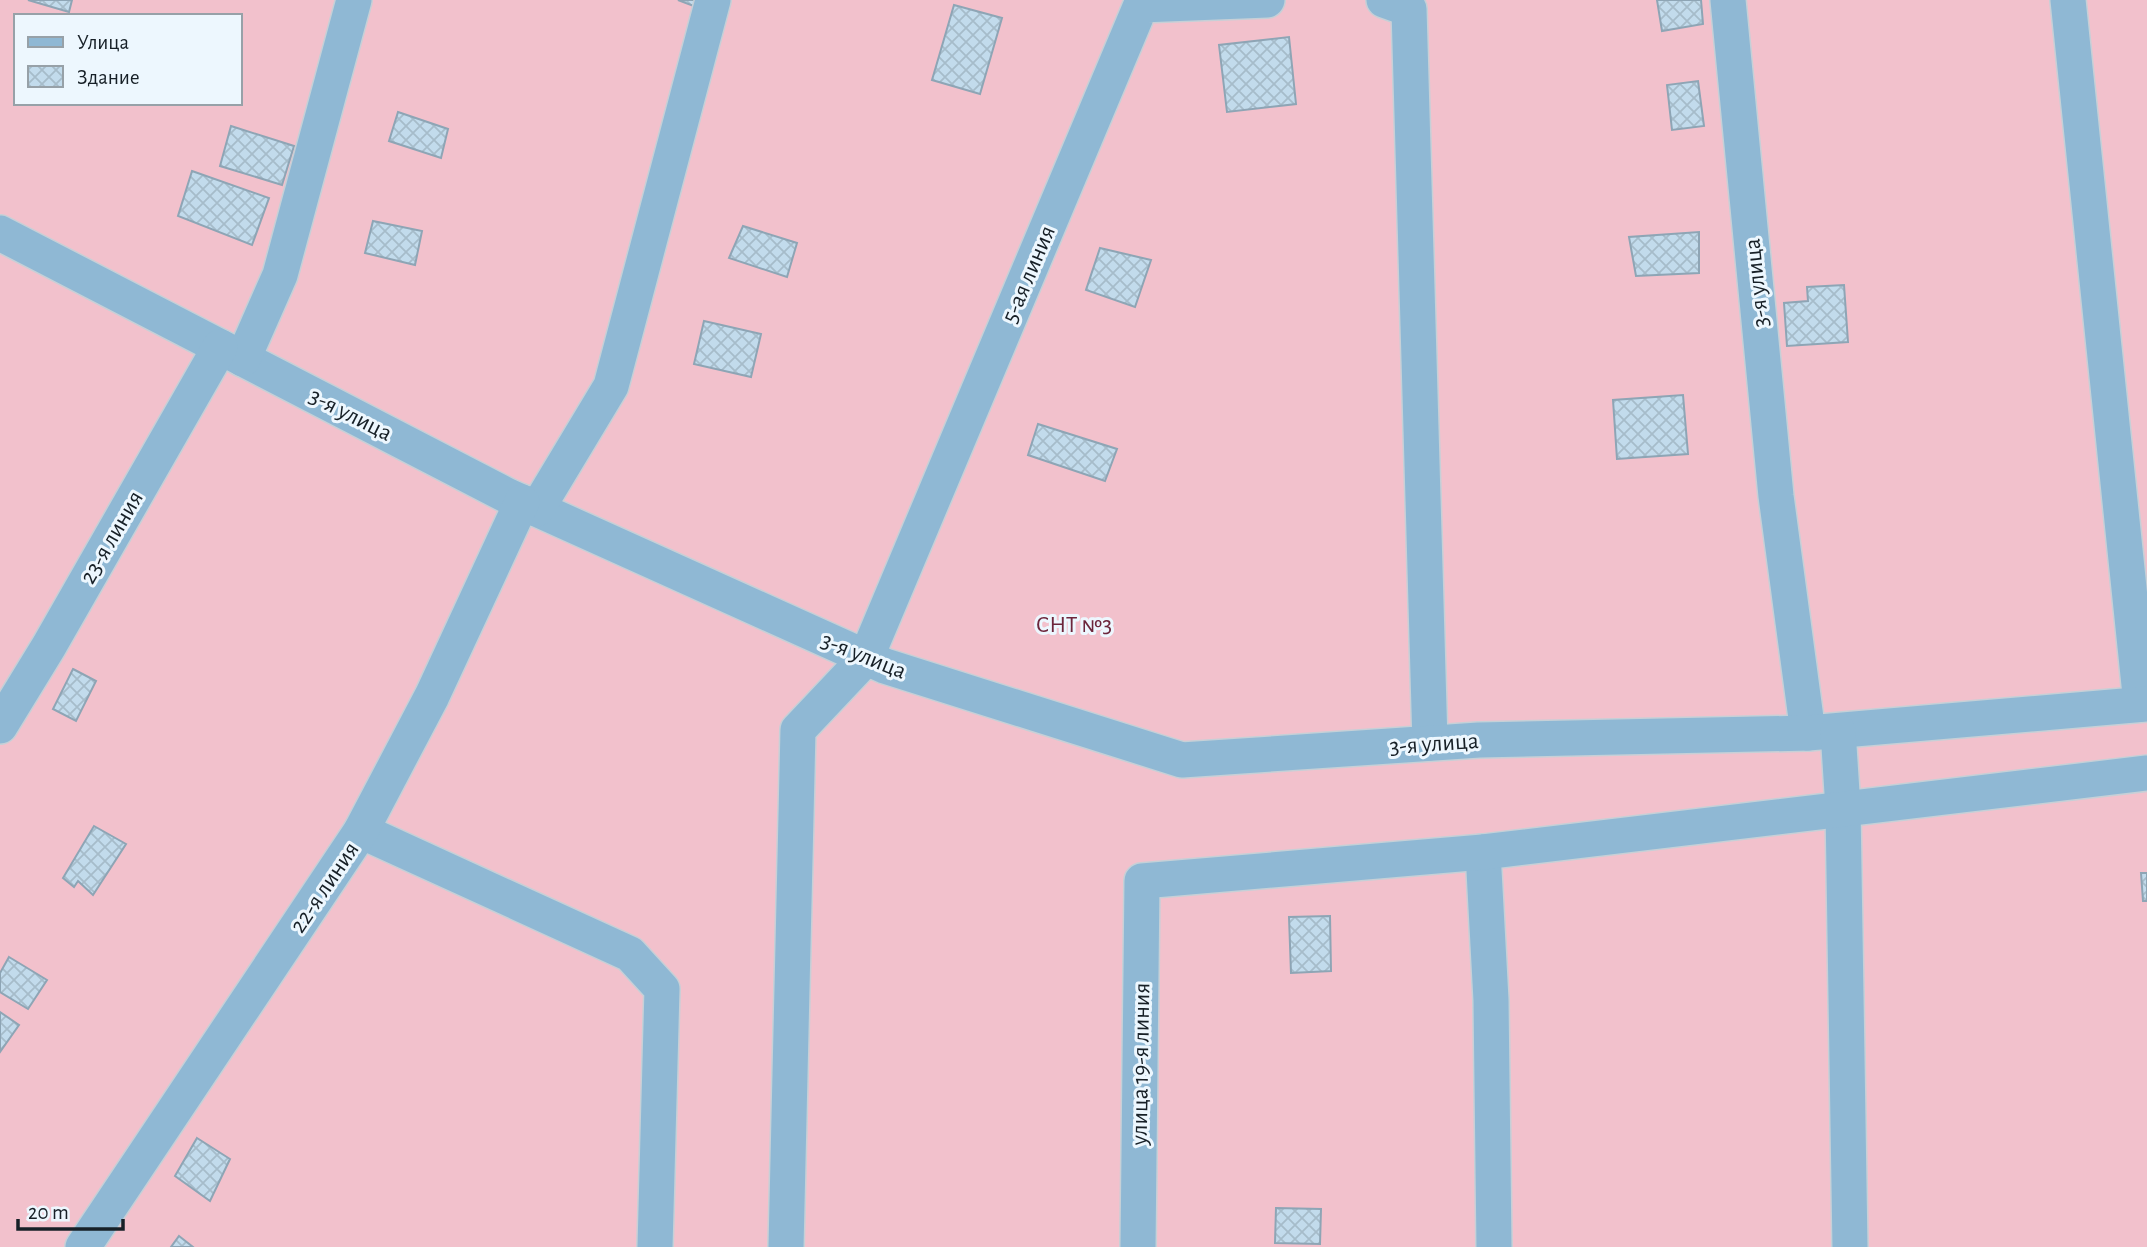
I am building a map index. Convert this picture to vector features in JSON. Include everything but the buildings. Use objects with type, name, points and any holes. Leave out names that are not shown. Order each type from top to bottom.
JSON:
[{"type":"street","name":"23-я линия","points":[[0,726],[280,275],[354,0]]},
{"type":"street","name":"22-я линия","points":[[83,1247],[361,831],[529,505],[611,386],[713,0]]},
{"type":"street","name":"5-ая линия","points":[[866,658],[1142,2],[1267,0]]},
{"type":"street","name":"3-я улица","points":[[1728,0],[1776,496],[1823,732]]},
{"type":"street","points":[[2068,0],[2144,709]]},
{"type":"street","points":[[1397,4],[1430,743]]},
{"type":"street","name":"3-я улица","points":[[0,233],[529,505],[866,658],[1182,760],[1430,743],[1823,732],[2144,709]]},
{"type":"street","points":[[786,1247],[798,730],[866,658]]},
{"type":"street","points":[[1823,732],[1843,808],[1850,1247]]},
{"type":"street","points":[[1494,1247],[1491,1000],[1483,852],[2147,773]]},
{"type":"street","points":[[361,831],[630,954],[662,989],[655,1247]]},
{"type":"street","name":"улица 19-я линия","points":[[1138,1247],[1142,881],[1483,852]]},
{"type":"green space","name":"СНТ №3","points":[[0,0],[2147,0],[2147,1247],[0,1247]]}]
